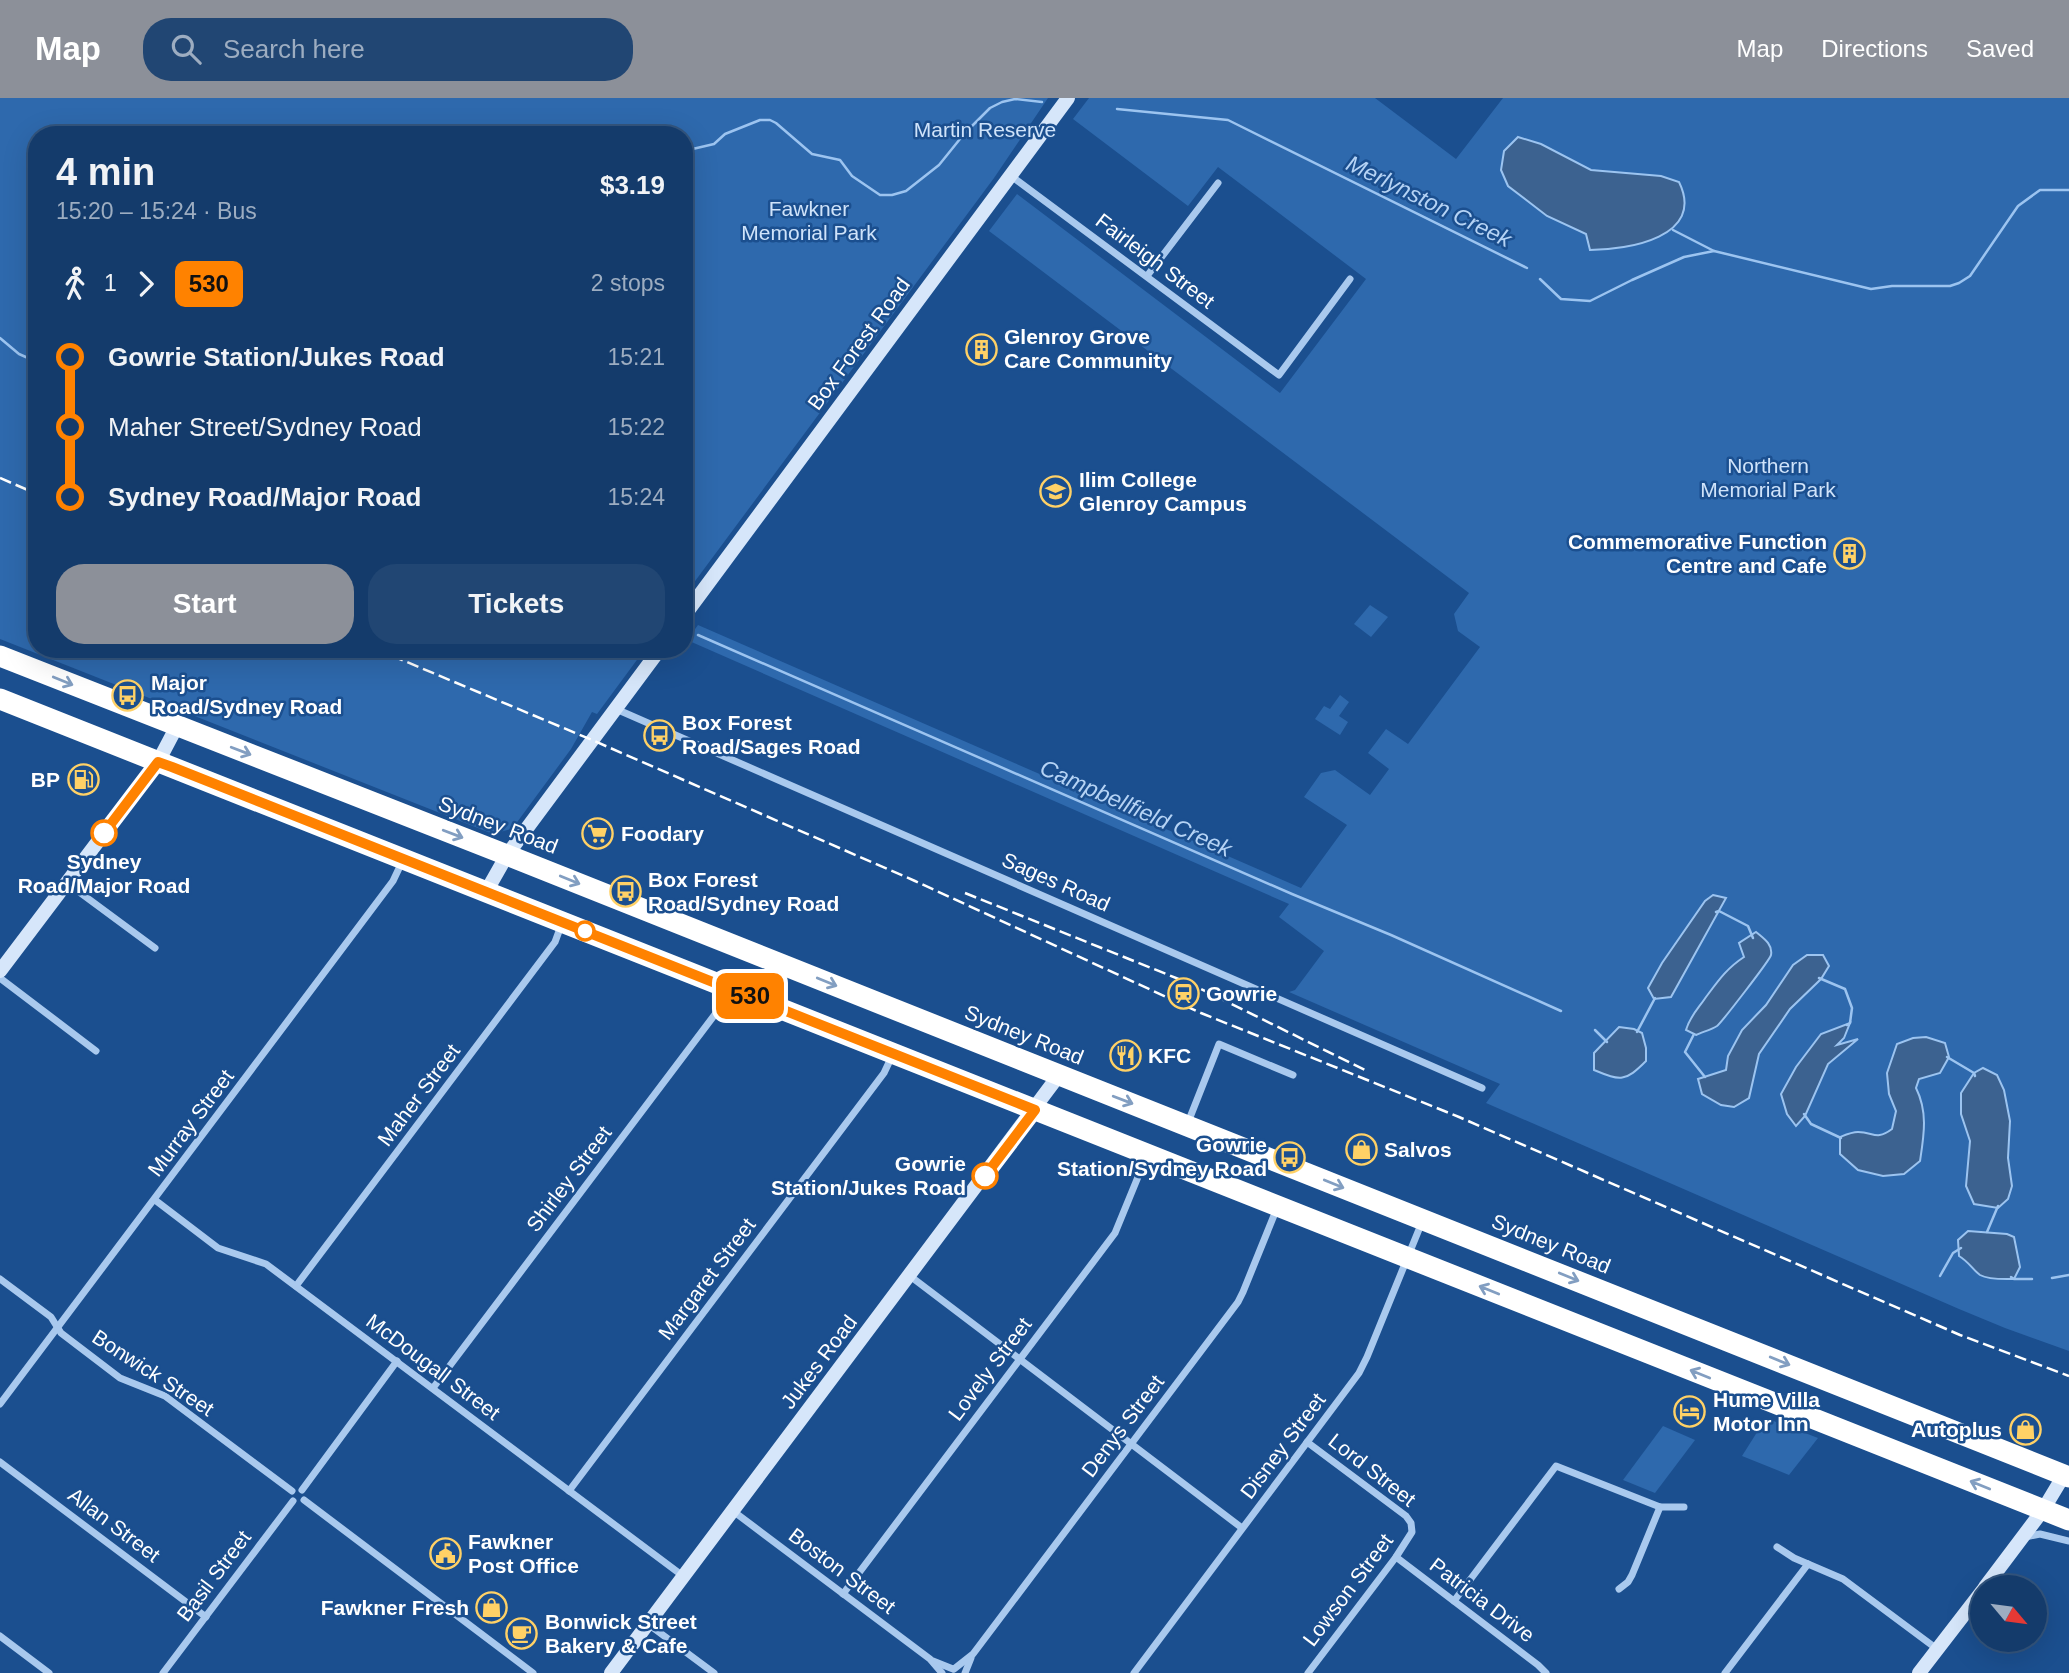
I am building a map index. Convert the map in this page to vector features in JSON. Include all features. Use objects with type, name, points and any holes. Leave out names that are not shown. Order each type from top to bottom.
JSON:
[{"type":"highway","name":"Sydney Road","points":[[0,656],[2067,1476]]},
{"type":"highway","points":[[0,699],[2069,1520]]},
{"type":"street","name":"Box Forest Road","points":[[693,604],[1068,98]]},
{"type":"street","name":"Fairleigh Street","points":[[1010,175],[1279,375],[1350,279]]},
{"type":"street","points":[[1147,276],[1218,183]]},
{"type":"street","points":[[486,892],[507,855],[653,658]]},
{"type":"street","name":"Sages Road","points":[[615,709],[1482,1088]]},
{"type":"street","points":[[0,971],[158,762],[177,726]]},
{"type":"street","name":"Murray Street","points":[[0,1404],[393,881],[403,859]]},
{"type":"street","points":[[66,883],[155,948]]},
{"type":"street","name":"Maher Street","points":[[296,1286],[555,942],[563,922]]},
{"type":"street","points":[[0,978],[96,1051]]},
{"type":"street","name":"Shirley Street","points":[[433,1388],[719,1009],[728,987]]},
{"type":"street","points":[[1187,1125],[1219,1044],[1293,1074]]},
{"type":"street","name":"Margaret Street","points":[[569,1491],[884,1073],[893,1053]]},
{"type":"street","name":"Jukes Road","points":[[611,1673],[1059,1075]]},
{"type":"street","name":"Lovely Street","points":[[843,1594],[1115,1233],[1147,1154]]},
{"type":"street","name":"McDougall Street","points":[[155,1200],[218,1248],[266,1264],[684,1577]]},
{"type":"street","name":"Denys Street","points":[[956,1672],[1241,1297],[1278,1206]]},
{"type":"street","name":"Disney Street","points":[[1134,1673],[1363,1365],[1423,1219]]},
{"type":"street","points":[[910,1276],[1242,1528]]},
{"type":"street","name":"Bonwick Street","points":[[0,1279],[51,1317],[61,1334],[120,1378],[165,1396],[292,1491]]},
{"type":"street","points":[[302,1490],[397,1361]]},
{"type":"street","name":"Lord Street","points":[[1307,1442],[1406,1517],[1412,1527]]},
{"type":"street","name":"Allan Street","points":[[0,1462],[206,1617]]},
{"type":"street","points":[[1454,1601],[1556,1466],[1660,1507],[1685,1507]]},
{"type":"street","points":[[1994,1575],[2067,1476]]},
{"type":"street","points":[[302,1490],[292,1491],[291,1496],[293,1501],[304,1500]]},
{"type":"street","points":[[302,1490],[304,1500]]},
{"type":"street","points":[[304,1500],[533,1673]]},
{"type":"street","name":"Basil Street","points":[[163,1673],[293,1501]]},
{"type":"street","points":[[1619,1589],[1632,1575],[1660,1507]]},
{"type":"street","name":"Boston Street","points":[[733,1511],[930,1659],[956,1672]]},
{"type":"street","name":"Lowson Street","points":[[1308,1673],[1396,1557],[1410,1537],[1412,1527]]},
{"type":"street","points":[[2023,1538],[2040,1534],[2069,1541]]},
{"type":"street","points":[[1777,1547],[1808,1564],[1843,1578],[1937,1649]]},
{"type":"street","name":"Patricia Drive","points":[[1396,1557],[1546,1673]]},
{"type":"street","points":[[1726,1673],[1808,1564]]},
{"type":"street","points":[[1919,1673],[1970,1606]]},
{"type":"street","points":[[648,1624],[713,1673]]},
{"type":"street","points":[[0,1636],[49,1673]]},
{"type":"street","name":"Boston Street","points":[[930,1659],[942,1673]]},
{"type":"green space","name":"Fawkner Memorial Park","points":[[0,98],[1048,98],[994,178],[693,584],[693,126],[28,126],[28,650],[0,639]]},
{"type":"green space","name":"Northern Memorial Park","points":[[1089,98],[1375,98],[1456,159],[1503,98],[2069,98],[2069,1351],[1959,1309],[1486,1103],[1500,1084],[1289,992],[1295,990],[1324,951],[1279,917],[1289,904],[693,643],[693,632],[698,625],[1301,888],[1347,825],[1304,797],[1321,773],[1335,770],[1370,795],[1389,769],[1368,753],[1386,729],[1408,744],[1480,647],[1458,631],[1454,614],[1469,593],[989,231],[1017,194],[1280,393],[1366,279],[1218,167],[1188,206],[1073,119]]},
{"type":"green space","points":[[1370,605],[1388,617],[1371,637],[1354,624]]},
{"type":"green space","name":"Fawkner Memorial Park","points":[[48,658],[638,658],[597,714],[592,712],[571,749],[515,825],[511,829],[493,834]]},
{"type":"green space","points":[[1340,695],[1349,702],[1339,716],[1348,722],[1340,735],[1315,719],[1324,706],[1330,709]]},
{"type":"green space","points":[[1766,1418],[1818,1438],[1789,1475],[1742,1456]]},
{"type":"green space","points":[[1663,1426],[1695,1440],[1655,1493],[1623,1480]]},
{"type":"shaded area","points":[[1518,137],[1541,144],[1591,170],[1661,176],[1679,182],[1684,201],[1682,216],[1673,228],[1659,237],[1624,247],[1590,250],[1586,234],[1547,216],[1508,186],[1501,170],[1504,151]]},
{"type":"shaded area","points":[[1713,895],[1726,898],[1671,997],[1654,999],[1648,988],[1662,963],[1705,901]]},
{"type":"shaded area","points":[[1756,932],[1767,942],[1771,951],[1763,968],[1717,1026],[1696,1035],[1686,1030],[1692,1017],[1719,980],[1744,957],[1739,943]]},
{"type":"shaded area","points":[[1807,955],[1823,955],[1829,966],[1821,979],[1790,1009],[1759,1054],[1749,1098],[1734,1107],[1721,1105],[1702,1094],[1698,1079],[1726,1070],[1728,1056],[1742,1030],[1766,1005],[1793,965]]},
{"type":"shaded area","points":[[1850,1023],[1844,1038],[1837,1045],[1858,1039],[1828,1064],[1805,1116],[1796,1126],[1787,1114],[1781,1094],[1796,1067],[1821,1034]]},
{"type":"shaded area","points":[[1619,1027],[1642,1033],[1646,1061],[1633,1073],[1617,1078],[1594,1070],[1594,1053]]},
{"type":"shaded area","points":[[1926,1037],[1945,1043],[1949,1057],[1940,1073],[1919,1079],[1916,1088],[1924,1115],[1920,1161],[1904,1174],[1883,1176],[1858,1170],[1840,1154],[1840,1137],[1858,1132],[1878,1135],[1892,1129],[1896,1111],[1889,1094],[1887,1073],[1897,1044]]},
{"type":"shaded area","points":[[1983,1068],[1997,1075],[2004,1090],[2010,1121],[2008,1158],[2012,1186],[2008,1199],[1998,1208],[1974,1204],[1966,1186],[1970,1141],[1961,1114],[1961,1093],[1974,1073]]},
{"type":"shaded area","points":[[1968,1231],[2014,1237],[2020,1267],[2014,1279],[1984,1277],[1959,1256],[1958,1240]]},
{"type":"waterway","name":"Merlynston Creek","points":[[693,149],[714,144],[725,134],[760,120],[770,120],[812,154],[840,160],[852,176],[880,195],[892,195],[906,191],[939,165],[990,108],[1015,99],[1042,102]]},
{"type":"waterway","name":"Merlynston Creek","points":[[1117,109],[1228,120],[1527,268]]},
{"type":"waterway","name":"Merlynston Creek","points":[[1673,230],[1714,251],[1871,289],[1892,286],[1950,286],[1970,276],[2018,206],[2040,190],[2069,190]]},
{"type":"waterway","name":"Merlynston Creek","points":[[1540,279],[1561,299],[1590,301],[1684,257],[1714,251]]},
{"type":"waterway","name":"Merlynston Creek","points":[[0,338],[28,358]]},
{"type":"waterway","name":"Campbellfield Creek","points":[[698,635],[1561,1011]]},
{"type":"waterway","name":"Campbellfield Creek","points":[[1716,912],[1719,911],[1748,926],[1753,938]]},
{"type":"waterway","name":"Campbellfield Creek","points":[[1819,978],[1845,989],[1852,1008],[1850,1023],[1847,1025]]},
{"type":"waterway","name":"Campbellfield Creek","points":[[1637,1032],[1655,998]]},
{"type":"waterway","name":"Campbellfield Creek","points":[[1595,1030],[1607,1042]]},
{"type":"waterway","name":"Campbellfield Creek","points":[[1694,1034],[1685,1052],[1705,1077]]},
{"type":"waterway","name":"Campbellfield Creek","points":[[1947,1057],[1975,1076]]},
{"type":"waterway","name":"Campbellfield Creek","points":[[1804,1114],[1811,1124],[1841,1138]]},
{"type":"waterway","name":"Campbellfield Creek","points":[[1987,1232],[1998,1206]]},
{"type":"waterway","points":[[1940,1276],[1953,1253],[1961,1248]]},
{"type":"waterway","name":"Campbellfield Creek","points":[[2052,1278],[2069,1275]]},
{"type":"waterway","name":"Campbellfield Creek","points":[[2011,1277],[2032,1279]]},
{"type":"railway","points":[[0,478],[28,490]]},
{"type":"railway","points":[[397,658],[915,881],[1201,1013],[1459,1117],[1960,1335],[2069,1376]]},
{"type":"railway","points":[[965,893],[1191,984],[1365,1070]]},
{"type":"bus line","name":"530","points":[[104,833],[158,762],[172,767],[1035,1110],[985,1176]]},
{"type":"place","name":"Glenroy Grove Care Community","points":[[981,349]]},
{"type":"place","name":"Ilim College Glenroy Campus","points":[[1056,492]]},
{"type":"place","name":"Commemorative Function Centre and Cafe","points":[[1850,554]]},
{"type":"place","name":"Major Road/Sydney Road","points":[[128,695]]},
{"type":"place","name":"Box Forest Road/Sages Road","points":[[659,735]]},
{"type":"place","name":"BP","points":[[83,780]]},
{"type":"place","name":"Sydney Road/Major Road","points":[[104,833]]},
{"type":"place","name":"Foodary","points":[[598,834]]},
{"type":"place","name":"Box Forest Road/Sydney Road","points":[[625,892]]},
{"type":"place","name":"Gowrie","points":[[1183,994]]},
{"type":"place","name":"KFC","points":[[1125,1056]]},
{"type":"place","name":"Salvos","points":[[1361,1150]]},
{"type":"place","name":"Gowrie Station/Sydney Road","points":[[1290,1157]]},
{"type":"place","name":"Gowrie Station/Jukes Road","points":[[985,1176]]},
{"type":"place","name":"Hume Villa Motor Inn","points":[[1690,1412]]},
{"type":"place","name":"Autoplus","points":[[2025,1430]]},
{"type":"place","name":"Fawkner Post Office","points":[[445,1554]]},
{"type":"place","name":"Fawkner Fresh","points":[[492,1608]]},
{"type":"place","name":"Bonwick Street Bakery & Cafe","points":[[522,1634]]},
{"type":"park label","name":"Martin Reserve","points":[[985,130]]}]
